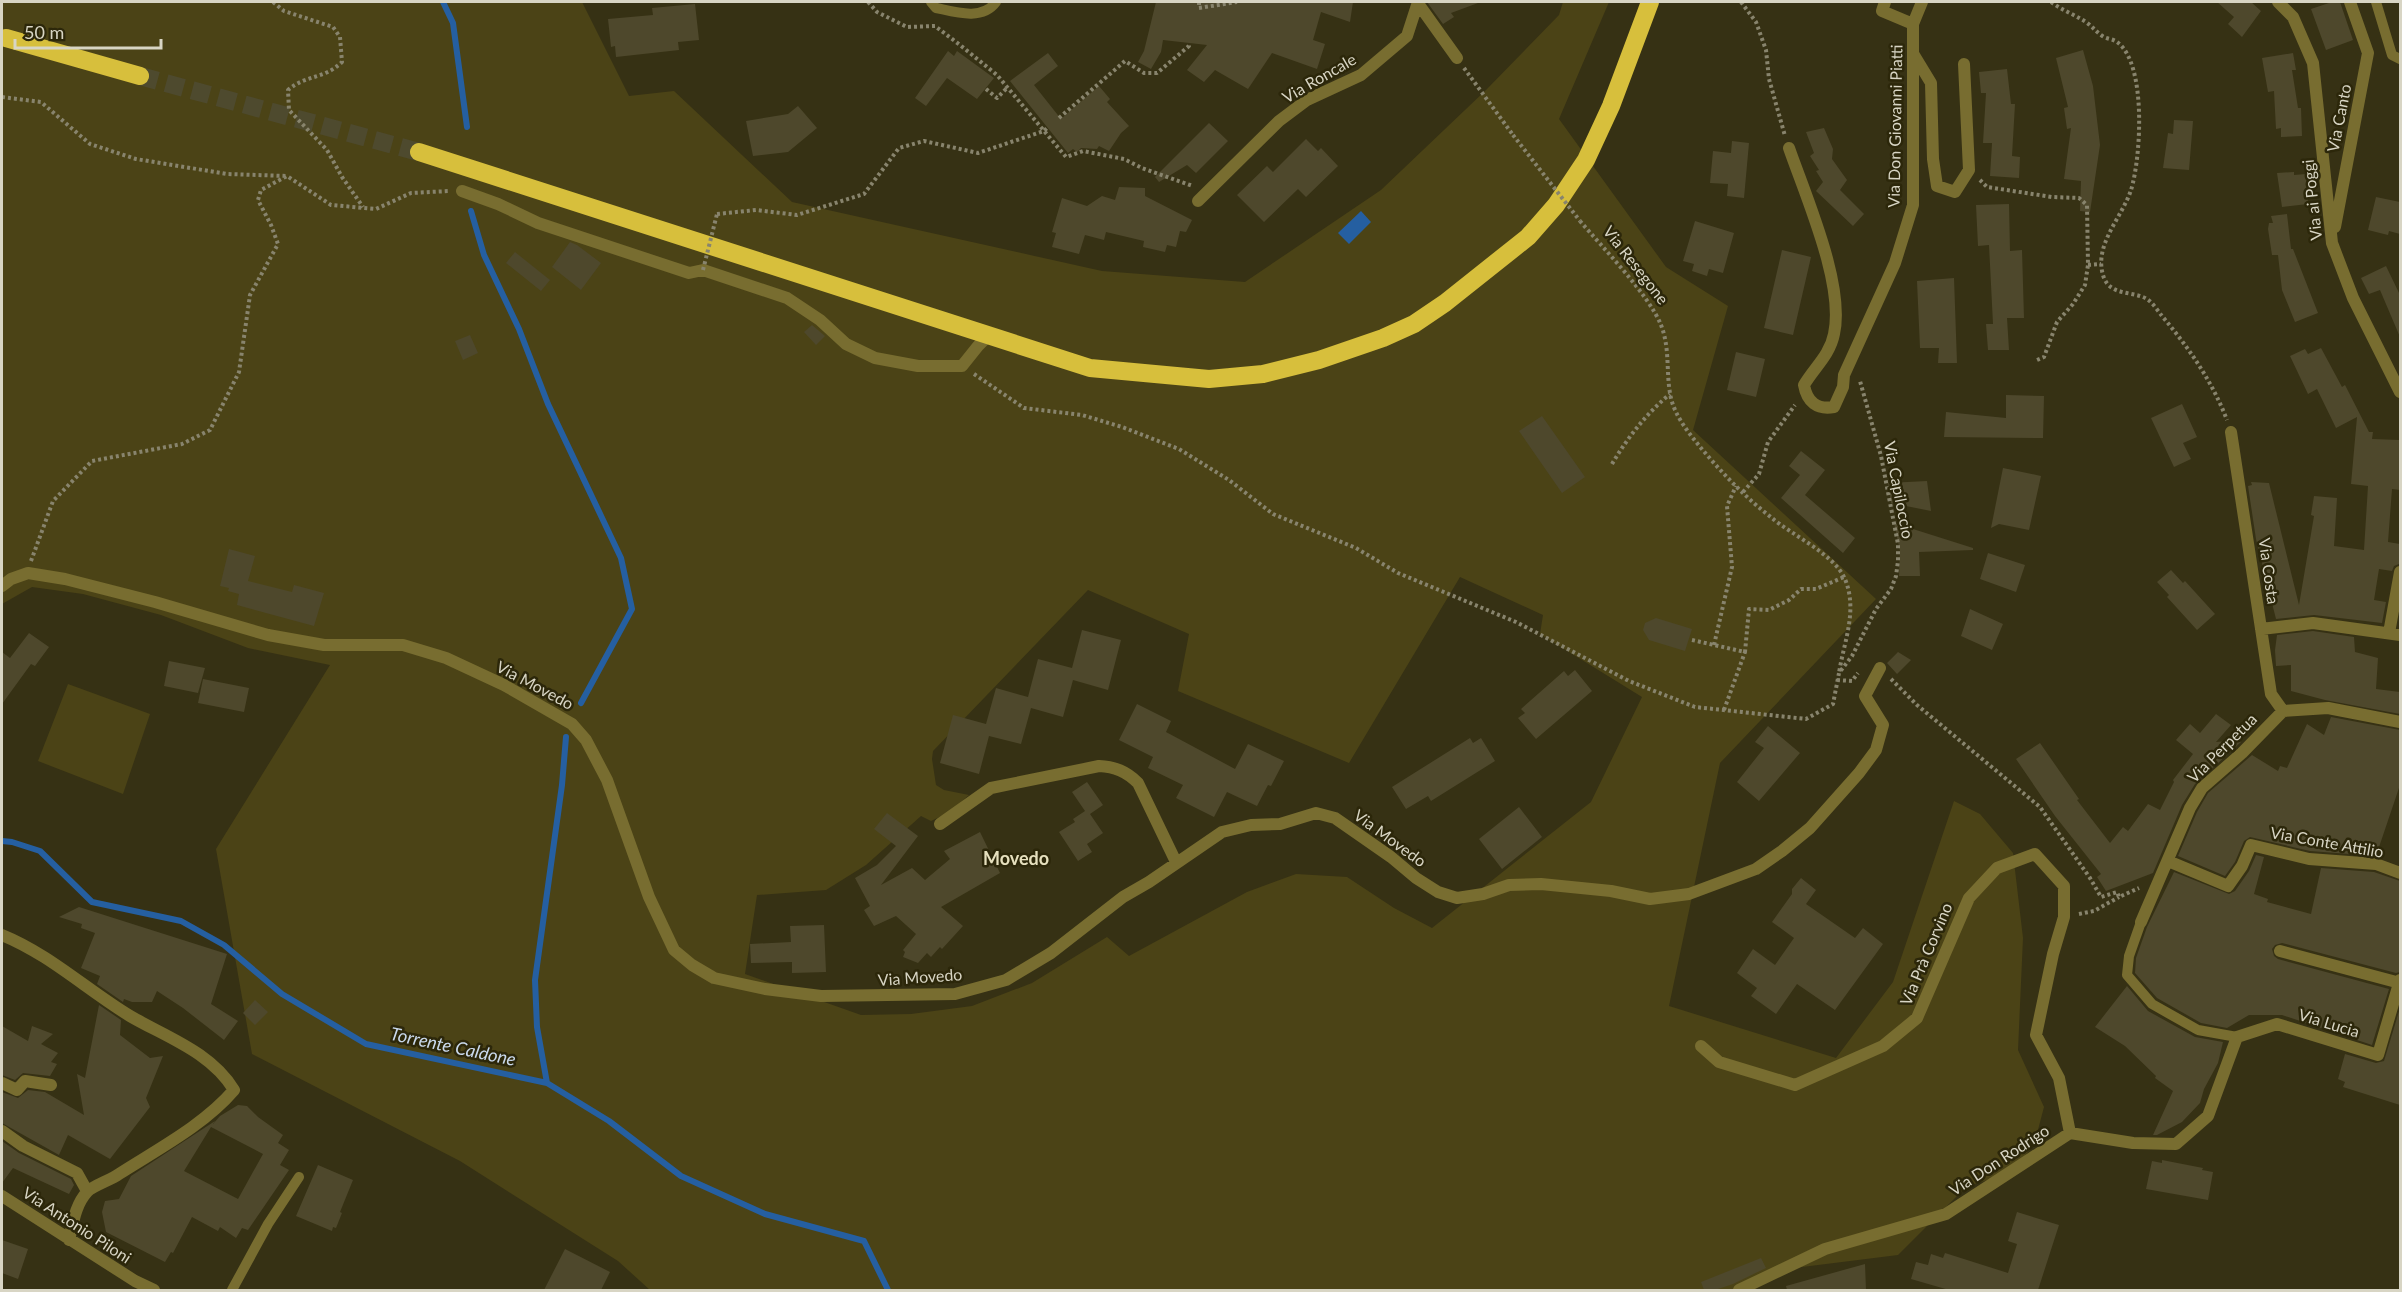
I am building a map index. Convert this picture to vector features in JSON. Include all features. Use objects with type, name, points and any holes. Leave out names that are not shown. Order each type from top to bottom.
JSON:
[{"type":"highway","points":[[419,152],[1090,368],[1209,378],[1263,374],[1318,360],[1383,338],[1414,324],[1528,237],[1556,205],[1586,160],[1611,106],[1650,2]]},
{"type":"highway","points":[[6,38],[140,76]]},
{"type":"street","points":[[1417,2],[1457,58]]},
{"type":"street","name":"Via Roncale","points":[[1198,201],[1279,121],[1307,100],[1361,75],[1407,36],[1417,2]]},
{"type":"street","points":[[1885,2],[1882,11],[1913,24]]},
{"type":"street","name":"Via Don Giovanni Piatti","points":[[1805,393],[1813,405],[1825,409],[1834,407],[1839,399],[1844,375],[1895,263],[1913,205],[1913,24],[1922,2]]},
{"type":"street","name":"Via ai Poggi","points":[[2278,2],[2293,18],[2313,63],[2332,243],[2353,298],[2400,392]]},
{"type":"street","name":"Via Canto","points":[[2332,243],[2368,53],[2350,2]]},
{"type":"street","name":"Via Don Giovanni Piatti","points":[[1913,54],[1931,83],[1933,159],[1937,186],[1956,192],[1969,170]]},
{"type":"street","points":[[1964,64],[1969,170]]},
{"type":"street","points":[[1789,148],[1826,255],[1837,305],[1834,335],[1821,364],[1804,385],[1805,393]]},
{"type":"street","points":[[462,191],[498,204],[538,223],[689,273],[703,270],[787,298],[820,320],[846,344],[875,358],[918,366],[962,366],[989,335]]},
{"type":"street","name":"Via Costa","points":[[2231,432],[2271,694],[2283,711]]},
{"type":"street","points":[[2260,629],[2313,623],[2395,634],[2400,572]]},
{"type":"street","points":[[2,586],[11,579],[28,573]]},
{"type":"street","name":"Via Movedo","points":[[28,573],[64,579],[155,602],[212,620],[279,637],[324,645],[403,645],[446,658],[552,711],[572,724],[586,740],[606,780],[649,897],[674,950],[692,965],[714,978],[765,989],[821,996],[955,994],[1006,980],[1052,953],[1123,897],[1222,832],[1251,825],[1280,824],[1316,813],[1335,818],[1391,857],[1416,878],[1438,892],[1456,898],[1483,894],[1509,885],[1542,884],[1611,891],[1650,899],[1689,894],[1756,869],[1782,851],[1810,828],[1859,773],[1876,750],[1883,725],[1865,696],[1878,666]]},
{"type":"street","points":[[2283,711],[2328,708],[2400,722]]},
{"type":"street","name":"Via Perpetua","points":[[2141,922],[2190,808],[2202,788],[2242,753],[2283,711]]},
{"type":"street","points":[[940,825],[991,788],[1099,766],[1113,767],[1131,776],[1138,783],[1176,862]]},
{"type":"street","name":"Via Conte Attilio","points":[[2169,861],[2228,886],[2242,866],[2251,845],[2309,859],[2376,864],[2400,873]]},
{"type":"street","name":"Via Prà Corvino","points":[[1701,1046],[1719,1062],[1795,1085],[1883,1046],[1917,1018],[1969,898],[1997,868],[2035,854],[2064,886],[2064,917],[2053,954],[2036,1035],[2059,1078],[2070,1133]]},
{"type":"street","points":[[2,935],[24,944],[130,1016],[183,1043],[226,1077],[234,1090],[221,1105],[192,1126],[106,1183],[87,1191],[75,1214],[69,1239]]},
{"type":"street","points":[[2280,951],[2400,981]]},
{"type":"street","name":"Via Lucia","points":[[2237,1037],[2277,1024],[2378,1055],[2400,981]]},
{"type":"street","name":"Via Don Rodrigo","points":[[1739,1290],[1826,1249],[1946,1214],[2070,1133],[2133,1143],[2175,1144],[2208,1116],[2237,1037]]},
{"type":"street","points":[[2,1083],[17,1090],[25,1081],[51,1085]]},
{"type":"street","points":[[2,1131],[23,1146],[77,1173],[87,1191]]},
{"type":"street","name":"Via Antonio Piloni","points":[[2,1196],[69,1239],[133,1286],[154,1290]]},
{"type":"lane","points":[[931,2],[936,8],[972,15],[996,2]]},
{"type":"lane","points":[[2376,2],[2392,55],[2400,59]]},
{"type":"lane","name":"Via Lucia","points":[[2141,922],[2129,956],[2127,975],[2140,992],[2152,1004],[2198,1030],[2237,1037]]},
{"type":"lane","points":[[232,1290],[268,1224],[299,1177]]},
{"type":"path","points":[[273,2],[284,11],[333,27],[340,37],[342,62],[326,75],[303,79],[293,86],[288,90],[287,102],[289,110],[327,150],[363,207]]},
{"type":"path","points":[[868,2],[877,12],[907,27],[935,26],[997,75],[1046,129],[1066,157],[1083,151],[1124,159],[1208,192]]},
{"type":"path","points":[[1199,2],[1199,8],[1237,2]]},
{"type":"path","points":[[1741,2],[1756,22],[1766,50],[1768,79],[1789,148]]},
{"type":"path","points":[[2051,2],[2086,22],[2102,36],[2117,42],[2128,55],[2134,74],[2139,129],[2138,161],[2125,209],[2109,234],[2101,264],[2105,280],[2112,289],[2148,299],[2202,369],[2219,399],[2231,432]]},
{"type":"path","points":[[1059,118],[1125,61],[1144,73],[1156,74],[1189,46],[1189,43]]},
{"type":"path","name":"Via Resegone","points":[[1457,58],[1513,135],[1650,307],[1661,325],[1668,352],[1670,394],[1680,419],[1702,449],[1736,486],[1772,519],[1826,557],[1844,577]]},
{"type":"path","points":[[986,89],[997,98],[1008,87]]},
{"type":"path","points":[[2,97],[41,102],[90,144],[136,159],[227,174],[287,176],[332,204],[376,208],[411,193],[462,191]]},
{"type":"path","points":[[703,270],[717,214],[756,210],[796,215],[864,194],[899,148],[924,141],[978,153],[1046,129]]},
{"type":"path","points":[[1969,170],[1987,187],[2052,197],[2079,198],[2087,205],[2088,266],[2085,285],[2073,304],[2057,322],[2044,357],[2037,360]]},
{"type":"path","points":[[28,573],[35,546],[53,501],[92,461],[182,444],[210,430],[239,372],[250,295],[278,244],[258,200],[261,190],[287,176]]},
{"type":"path","points":[[2088,266],[2101,264]]},
{"type":"path","name":"Via Capiloccio","points":[[1724,710],[1806,719],[1833,704],[1839,673],[1852,656],[1871,617],[1891,589],[1896,576],[1898,544],[1881,456],[1854,354]]},
{"type":"path","points":[[962,366],[1024,408],[1082,415],[1122,427],[1179,449],[1229,480],[1273,514],[1356,548],[1398,573],[1516,622],[1629,681],[1695,707],[1724,710],[1745,652],[1749,609],[1769,610],[1789,600],[1801,590],[1816,589],[1844,577],[1849,594],[1850,627],[1839,673]]},
{"type":"path","points":[[1743,492],[1759,474],[1768,441],[1805,393]]},
{"type":"path","points":[[1612,464],[1626,440],[1652,409],[1670,394]]},
{"type":"path","points":[[1714,645],[1732,567],[1727,506],[1736,486]]},
{"type":"path","points":[[1692,640],[1745,652]]},
{"type":"path","points":[[1837,680],[1852,681],[1861,669],[1878,666],[1917,705],[2040,807],[2101,897],[2117,892],[2119,897]]},
{"type":"path","points":[[2064,917],[2094,911],[2128,894]]},
{"type":"shaded area","points":[[2,2],[582,2],[629,96],[674,91],[792,202],[1102,271],[1245,282],[1381,190],[1486,90],[1559,15],[1563,2],[1609,2],[1559,119],[1666,267],[1728,306],[1693,430],[1876,599],[1720,763],[1669,1006],[1836,1058],[1893,982],[1954,801],[1980,814],[2013,853],[2023,938],[2018,1050],[2044,1107],[2034,1145],[2009,1174],[1967,1186],[1898,1255],[1794,1268],[1730,1290],[650,1290],[618,1261],[460,1161],[252,1054],[216,849],[330,665],[248,648],[161,615],[83,594],[32,587],[2,604]],"holes":[[[1460,577],[1543,615],[1540,634],[1642,697],[1591,802],[1432,928],[1394,908],[1347,877],[1296,874],[1247,892],[1129,956],[1107,937],[1032,983],[972,1006],[911,1014],[861,1015],[745,974],[757,895],[826,890],[866,865],[921,816],[931,821],[950,812],[969,795],[944,790],[936,785],[933,751],[1088,590],[1189,634],[1178,691],[1349,763]]]},
{"type":"shaded area","points":[[68,684],[150,714],[123,794],[38,761]]},
{"type":"water","points":[[1361,211],[1371,222],[1349,244],[1338,233]]},
{"type":"building","points":[[1156,2],[1353,2],[1350,22],[1321,12],[1313,40],[1325,44],[1317,69],[1272,53],[1248,89],[1215,70],[1204,82],[1187,70],[1207,45],[1163,40],[1161,52],[1151,69],[1138,62],[1144,51]]},
{"type":"building","points":[[1427,2],[1478,3],[1451,13],[1454,17],[1443,24]]},
{"type":"building","points":[[2217,2],[2251,2],[2261,11],[2242,37],[2228,24],[2234,17]]},
{"type":"building","points":[[2332,2],[2340,2],[2353,40],[2326,50],[2311,9]]},
{"type":"building","points":[[695,4],[699,40],[678,42],[679,50],[616,57],[615,46],[611,47],[608,19],[653,15],[652,8]]},
{"type":"building","points":[[2083,50],[2093,86],[2100,145],[2090,212],[2080,211],[2081,181],[2064,179],[2071,128],[2067,129],[2064,108],[2068,107],[2056,58]]},
{"type":"building","points":[[948,51],[954,56],[957,51],[994,78],[977,99],[947,78],[926,106],[915,98]]},
{"type":"building","points":[[1048,53],[1058,66],[1034,85],[1061,119],[1099,86],[1110,99],[1107,102],[1129,126],[1121,133],[1109,151],[1099,146],[1097,149],[1081,148],[1077,152],[1073,149],[1068,153],[1010,81]]},
{"type":"building","points":[[2293,53],[2296,70],[2292,70],[2298,108],[2301,108],[2302,136],[2281,137],[2281,128],[2276,129],[2274,91],[2268,92],[2262,58]]},
{"type":"building","points":[[2007,69],[2011,104],[2015,104],[2012,156],[2020,157],[2019,178],[1990,176],[1992,143],[1983,143],[1986,93],[1981,93],[1979,72]]},
{"type":"building","points":[[798,106],[817,128],[788,152],[753,156],[746,121],[788,114]]},
{"type":"building","points":[[2174,120],[2193,121],[2189,170],[2163,168],[2168,133],[2173,134]]},
{"type":"building","points":[[1209,123],[1228,141],[1196,173],[1187,165],[1159,182],[1155,177]]},
{"type":"building","points":[[1824,128],[1833,149],[1832,159],[1847,180],[1840,190],[1864,214],[1853,226],[1816,191],[1823,182],[1810,156],[1814,153],[1806,132]]},
{"type":"building","points":[[1306,139],[1318,151],[1321,148],[1338,166],[1306,197],[1298,189],[1264,222],[1237,195],[1267,166],[1273,172]]},
{"type":"building","points":[[1732,141],[1749,143],[1744,198],[1727,196],[1728,184],[1710,183],[1713,151],[1731,153]]},
{"type":"building","points":[[2294,172],[2294,175],[2306,174],[2308,204],[2282,207],[2277,173]]},
{"type":"building","points":[[1119,187],[1145,188],[1145,196],[1192,220],[1186,232],[1180,231],[1176,247],[1167,245],[1165,252],[1143,247],[1144,241],[1106,232],[1104,240],[1085,235],[1079,254],[1052,247],[1056,233],[1052,232],[1062,198],[1087,206],[1102,196],[1115,200]]},
{"type":"building","points":[[2376,197],[2400,202],[2400,234],[2389,231],[2388,235],[2368,230]]},
{"type":"building","points":[[2009,204],[2010,251],[2022,250],[2024,318],[2007,318],[2009,350],[1988,350],[1986,324],[1993,324],[1989,245],[1978,246],[1976,205]]},
{"type":"building","points":[[2287,214],[2291,249],[2293,249],[2318,313],[2295,322],[2282,290],[2278,255],[2272,255],[2268,229],[2269,223],[2273,223],[2271,216]]},
{"type":"building","points":[[1695,221],[1734,233],[1723,273],[1709,269],[1707,276],[1692,271],[1694,264],[1683,261]]},
{"type":"building","points":[[570,242],[601,263],[581,290],[552,267]]},
{"type":"building","points":[[1782,250],[1811,257],[1793,335],[1764,328]]},
{"type":"building","points":[[515,252],[550,280],[541,291],[506,263]]},
{"type":"building","points":[[2386,266],[2400,295],[2400,337],[2380,290],[2369,294],[2361,278]]},
{"type":"building","points":[[1954,278],[1957,363],[1938,363],[1939,348],[1920,348],[1917,281]]},
{"type":"building","points":[[812,325],[825,336],[816,345],[804,332]]},
{"type":"building","points":[[470,335],[478,353],[463,360],[455,341]]},
{"type":"building","points":[[2321,348],[2342,387],[2345,385],[2369,432],[2373,432],[2372,439],[2400,440],[2400,490],[2392,489],[2388,542],[2400,544],[2399,564],[2394,566],[2392,571],[2379,569],[2374,600],[2386,602],[2382,623],[2314,615],[2276,619],[2256,539],[2248,486],[2252,485],[2251,482],[2269,483],[2299,605],[2314,516],[2311,515],[2314,496],[2337,498],[2334,546],[2364,550],[2368,486],[2351,484],[2357,417],[2336,428],[2317,389],[2308,394],[2290,356],[2305,349],[2308,354]]},
{"type":"building","points":[[1736,352],[1765,359],[1756,397],[1727,390]]},
{"type":"building","points":[[2006,395],[2044,396],[2043,438],[1944,437],[1946,412],[2006,418]]},
{"type":"building","points":[[2182,404],[2197,437],[2183,443],[2191,459],[2174,467],[2151,418]]},
{"type":"building","points":[[1542,416],[1585,477],[1562,493],[1519,431]]},
{"type":"building","points":[[1801,451],[1825,470],[1805,495],[1855,538],[1843,553],[1781,498],[1800,475],[1789,466]]},
{"type":"building","points":[[2003,468],[2041,476],[2029,530],[1999,524],[1991,528]]},
{"type":"building","points":[[1927,481],[1931,511],[1891,503],[1888,483]]},
{"type":"building","points":[[1894,523],[1973,548],[1973,550],[1919,552],[1920,576],[1899,576],[1900,551]]},
{"type":"building","points":[[229,549],[255,556],[248,581],[292,592],[294,585],[324,593],[314,626],[237,605],[239,594],[220,586]]},
{"type":"building","points":[[1988,553],[2025,565],[2016,592],[1980,579]]},
{"type":"building","points":[[2171,570],[2183,583],[2185,581],[2215,614],[2197,630],[2167,597],[2169,595],[2157,582]]},
{"type":"building","points":[[1970,609],[2003,624],[1992,650],[1961,636]]},
{"type":"building","points":[[1656,618],[1692,629],[1685,651],[1649,640],[1643,630],[1645,623]]},
{"type":"building","points":[[1082,630],[1121,640],[1108,690],[1073,680],[1063,717],[1031,708],[1021,744],[989,736],[979,774],[940,763],[953,715],[986,724],[996,688],[1028,697],[1038,659],[1072,668]]},
{"type":"building","points":[[2313,631],[2354,637],[2355,652],[2378,658],[2376,689],[2400,692],[2400,714],[2291,691],[2291,665],[2276,666],[2277,635]]},
{"type":"building","points":[[29,633],[49,647],[35,666],[31,664],[2,704],[2,652],[10,658]]},
{"type":"building","points":[[1898,652],[1911,660],[1897,674],[1887,663]]},
{"type":"building","points":[[169,661],[205,668],[198,693],[164,686]]},
{"type":"building","points":[[1575,670],[1592,691],[1536,739],[1518,718],[1525,713],[1521,709],[1564,671],[1568,676]]},
{"type":"building","points":[[203,679],[249,688],[244,712],[198,703]]},
{"type":"building","points":[[1137,704],[1171,721],[1166,732],[1235,769],[1248,744],[1284,761],[1257,806],[1227,792],[1214,817],[1176,798],[1183,785],[1148,768],[1153,757],[1119,740]]},
{"type":"building","points":[[2216,714],[2231,725],[2216,742],[2239,740],[2241,742],[2195,784],[2182,805],[2153,873],[2106,891],[2097,877],[2101,874],[2055,816],[2016,759],[2040,743],[2079,799],[2077,800],[2110,843],[2123,827],[2128,831],[2148,804],[2160,810],[2173,780],[2193,754],[2176,740],[2190,724],[2200,733]]},
{"type":"building","points":[[2331,717],[2400,730],[2400,785],[2376,856],[2310,851],[2250,837],[2244,841],[2235,862],[2225,876],[2178,856],[2208,793],[2252,755],[2278,771],[2280,766],[2287,768],[2307,724],[2324,735]]},
{"type":"building","points":[[1768,726],[1800,753],[1759,801],[1737,782],[1764,748],[1755,742]]},
{"type":"building","points":[[1470,738],[1473,743],[1481,738],[1495,761],[1431,801],[1428,796],[1406,809],[1392,787]]},
{"type":"building","points":[[1087,782],[1103,805],[1090,814],[1103,833],[1087,844],[1092,852],[1078,861],[1059,832],[1075,822],[1073,819],[1085,811],[1072,792]]},
{"type":"building","points":[[1519,807],[1542,837],[1502,869],[1479,839]]},
{"type":"building","points":[[887,813],[918,836],[881,885],[912,868],[925,880],[950,859],[944,851],[980,832],[1000,873],[941,907],[963,926],[942,949],[940,947],[931,957],[927,953],[918,963],[903,957],[905,952],[903,950],[916,934],[896,916],[874,926],[864,910],[870,906],[855,878],[877,865],[896,846],[874,829]]},
{"type":"building","points":[[2256,855],[2264,857],[2254,894],[2268,899],[2267,902],[2311,914],[2321,868],[2374,872],[2400,881],[2400,972],[2396,973],[2282,943],[2275,945],[2272,949],[2274,956],[2278,959],[2389,989],[2372,1045],[2282,1015],[2249,1015],[2227,1028],[2201,1023],[2157,998],[2135,973],[2136,958],[2147,927],[2174,872],[2229,894],[2235,891],[2249,871]]},
{"type":"building","points":[[1801,878],[1816,890],[1806,904],[1855,938],[1863,928],[1883,944],[1835,1010],[1797,984],[1776,1014],[1751,996],[1757,988],[1737,973],[1753,949],[1775,965],[1794,938],[1772,922]]},
{"type":"building","points":[[79,907],[227,954],[211,1004],[238,1021],[224,1040],[157,991],[152,1002],[132,1002],[124,999],[123,1002],[97,984],[100,976],[81,968],[95,933],[81,928],[82,924],[59,917]]},
{"type":"building","points":[[824,925],[826,972],[792,973],[792,962],[751,963],[750,944],[791,942],[790,926]]},
{"type":"building","points":[[2127,986],[2148,1011],[2195,1037],[2223,1042],[2218,1063],[2204,1089],[2200,1103],[2182,1122],[2157,1135],[2153,1135],[2173,1091],[2155,1078],[2156,1076],[2125,1046],[2095,1027]]},
{"type":"building","points":[[255,1000],[268,1012],[255,1025],[243,1013]]},
{"type":"building","points":[[99,1005],[121,1020],[120,1035],[150,1058],[163,1056],[146,1098],[150,1107],[110,1159],[68,1135],[59,1155],[2,1123],[2,1092],[18,1098],[28,1090],[45,1092],[84,1115],[77,1074],[85,1078]]},
{"type":"building","points":[[2400,1008],[2400,1105],[2343,1087],[2345,1082],[2338,1079],[2345,1054],[2376,1063],[2384,1061]]},
{"type":"building","points":[[2,1026],[28,1041],[32,1026],[53,1034],[41,1044],[58,1053],[51,1062],[57,1064],[50,1076],[23,1073],[15,1080],[2,1075]]},
{"type":"building","points":[[238,1105],[247,1106],[283,1135],[278,1143],[289,1150],[280,1165],[289,1170],[248,1230],[242,1228],[236,1238],[220,1227],[218,1231],[192,1217],[173,1253],[171,1252],[165,1262],[106,1232],[102,1212],[105,1201],[119,1199],[131,1176],[215,1121],[213,1124],[220,1116]],"holes":[[[211,1127],[263,1154],[238,1199],[184,1171]]]},
{"type":"building","points":[[2,1141],[19,1153],[71,1179],[74,1185],[69,1194],[13,1168],[2,1183]]},
{"type":"building","points":[[2162,1160],[2213,1172],[2208,1200],[2146,1189],[2152,1161],[2162,1163]]},
{"type":"building","points":[[318,1165],[353,1180],[336,1228],[333,1227],[332,1231],[296,1216]]},
{"type":"building","points":[[2017,1212],[2059,1225],[2038,1290],[1949,1290],[1911,1279],[1916,1262],[1928,1265],[1931,1254],[1943,1258],[1945,1253],[2008,1273],[2017,1244],[2008,1241]]},
{"type":"building","points":[[2,1240],[28,1249],[18,1279],[2,1273]]},
{"type":"building","points":[[565,1249],[610,1272],[601,1290],[544,1290]]},
{"type":"building","points":[[1761,1258],[1766,1268],[1733,1284],[1715,1290],[1704,1290],[1701,1282]]},
{"type":"building","points":[[1865,1264],[1866,1290],[1787,1290],[1786,1286]]},
{"type":"waterway","points":[[443,2],[453,23],[467,127]]},
{"type":"waterway","points":[[471,211],[484,255],[519,329],[548,404],[621,558],[632,609],[581,703]]},
{"type":"waterway","points":[[547,1083],[537,1027],[535,980],[562,785],[566,737]]},
{"type":"waterway","name":"Torrente Caldone","points":[[2,841],[40,851],[92,902],[181,921],[224,945],[282,994],[366,1044],[547,1083],[609,1121],[681,1176],[765,1214],[864,1241],[888,1290]]},
{"type":"tunnel","points":[[140,76],[419,152]]},
{"type":"district","name":"Movedo","points":[[1016,859]]}]
